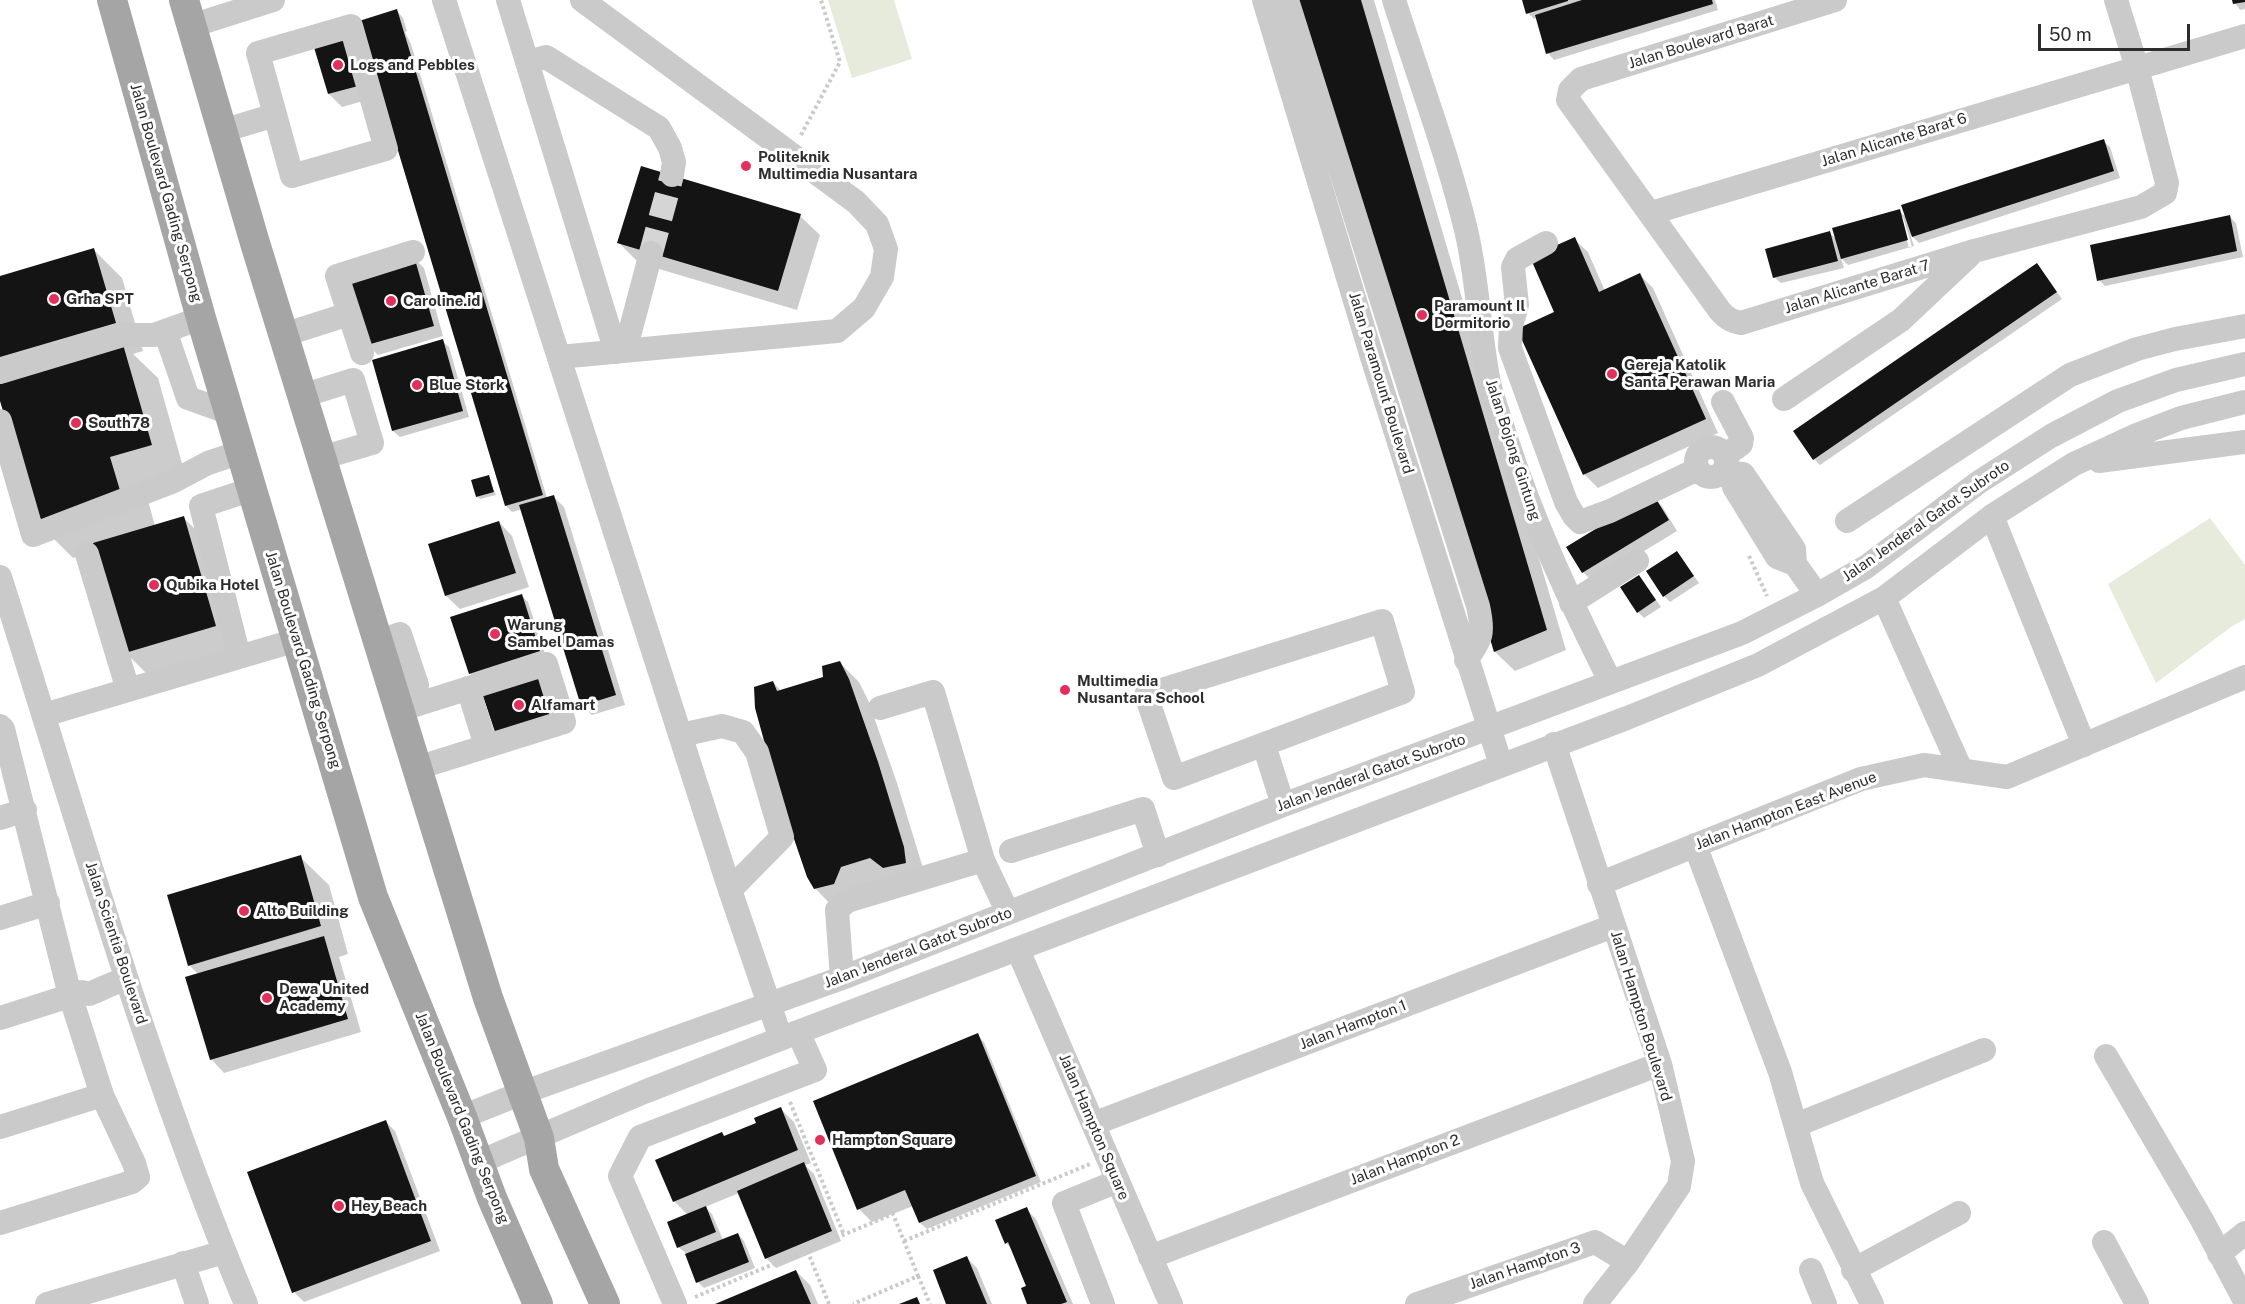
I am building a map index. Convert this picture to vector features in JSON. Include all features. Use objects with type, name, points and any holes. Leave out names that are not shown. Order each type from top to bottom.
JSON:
[{"type":"main road","name":"Jalan Boulevard Gading Serpong","points":[[112,0],[201,318],[373,897],[538,1304]]},
{"type":"main road","points":[[188,13],[283,335],[488,998],[539,1137],[544,1169],[604,1304]]},
{"type":"street","points":[[188,13],[273,0]]},
{"type":"street","points":[[444,0],[768,1004],[815,1070],[640,1137],[620,1176],[682,1302]]},
{"type":"street","points":[[508,0],[616,352]]},
{"type":"street","points":[[559,357],[837,331],[864,308],[882,277],[886,249],[877,224],[856,202],[582,0]]},
{"type":"street","name":"Jalan Paramount Boulevard","points":[[1264,0],[1372,357],[1501,765]]},
{"type":"street","points":[[1287,0],[1478,606],[1482,628],[1480,641],[1466,660]]},
{"type":"street","name":"Jalan Bojong Gintung","points":[[1394,0],[1466,230],[1476,281],[1490,383],[1512,456],[1571,603],[1610,681]]},
{"type":"street","name":"Jalan Boulevard Barat","points":[[1651,213],[1568,100],[1570,90],[1581,79],[1835,0]]},
{"type":"street","points":[[2116,0],[2137,68]]},
{"type":"street","points":[[351,26],[386,149],[292,176],[275,115],[258,53],[351,26]]},
{"type":"street","name":"Jalan Alicante Barat 6","points":[[1651,213],[2245,36]]},
{"type":"street","points":[[527,62],[546,57],[659,128],[670,148],[674,162],[672,175]]},
{"type":"street","name":"Jalan Alicante Barat 7","points":[[1651,213],[1725,318],[1741,323],[1974,251],[2141,207],[2165,194],[2167,183],[2137,68]]},
{"type":"street","points":[[222,131],[275,115]]},
{"type":"street","points":[[1546,243],[1517,259],[1513,267],[1517,305],[1511,326],[1510,348],[1566,502],[1580,522],[1610,511],[1698,469],[1701,474],[1718,476],[1725,463],[1741,444],[1742,438],[1723,402]]},
{"type":"street","name":"Jalan Alicante Barat 7","points":[[1784,399],[1901,320],[1974,251]]},
{"type":"street","points":[[362,352],[337,276],[413,252]]},
{"type":"street","points":[[616,352],[630,332],[651,253]]},
{"type":"street","points":[[283,335],[350,314]]},
{"type":"street","points":[[0,372],[123,335],[154,335],[201,318]]},
{"type":"street","points":[[1846,521],[2070,375],[2137,349],[2175,339],[2245,326]]},
{"type":"street","points":[[165,331],[188,398],[230,413]]},
{"type":"street","points":[[2175,339],[2176,380]]},
{"type":"street","name":"Jalan Jenderal Gatot Subroto","points":[[462,1117],[522,1093],[842,978],[1283,805],[1742,633],[1866,567],[1979,482],[2051,436],[2118,401],[2176,380],[2245,364]]},
{"type":"street","points":[[302,396],[353,380],[372,443],[321,458]]},
{"type":"street","points":[[479,1162],[644,1092],[1758,665],[1884,598],[1992,516],[2074,464],[2181,418],[2245,402]]},
{"type":"street","points":[[0,421],[33,535],[174,481],[208,463],[241,452]]},
{"type":"street","points":[[2074,464],[2245,442]]},
{"type":"street","points":[[1725,463],[1777,557],[1796,564],[1817,595]]},
{"type":"street","points":[[239,657],[201,506],[252,489]]},
{"type":"street","points":[[1992,516],[2084,745]]},
{"type":"street","points":[[87,554],[128,690]]},
{"type":"street","points":[[1571,603],[1637,561]]},
{"type":"street","name":"Jalan Scientia Boulevard","points":[[0,577],[44,715],[118,981],[246,1304]]},
{"type":"street","points":[[1884,598],[1961,770]]},
{"type":"street","points":[[1382,621],[1403,692],[1264,745],[1174,778],[1146,695],[1382,621]]},
{"type":"street","points":[[44,715],[297,640]]},
{"type":"street","points":[[396,701],[468,688],[546,663],[564,722],[417,768]]},
{"type":"street","name":"Jalan Hampton East Avenue","points":[[1599,884],[1861,779],[1924,765],[2007,777],[2245,677]]},
{"type":"street","points":[[468,688],[486,746]]},
{"type":"street","points":[[880,708],[933,693],[983,860],[1008,913]]},
{"type":"street","points":[[0,726],[3,729],[25,810],[48,903],[76,993],[102,1095],[134,1163],[138,1177],[132,1182],[0,1223]]},
{"type":"street","points":[[681,735],[722,726],[743,732],[757,752],[782,837],[730,890]]},
{"type":"street","name":"Jalan Hampton Boulevard","points":[[1554,744],[1660,1064],[1683,1161],[1679,1186],[1628,1262],[1595,1304]]},
{"type":"street","points":[[1264,745],[1283,805]]},
{"type":"street","points":[[1011,851],[1143,809],[1158,855]]},
{"type":"street","points":[[0,818],[25,810]]},
{"type":"street","points":[[1695,844],[1780,1072],[1796,1125],[1805,1166],[1853,1270],[1872,1304]]},
{"type":"street","points":[[842,978],[837,910],[847,901],[983,860]]},
{"type":"street","points":[[0,918],[48,903]]},
{"type":"street","name":"Jalan Hampton 1","points":[[1093,1124],[1613,926]]},
{"type":"street","name":"Jalan Hampton Square","points":[[1017,950],[1170,1304]]},
{"type":"street","points":[[0,1018],[76,993],[101,980],[118,981]]},
{"type":"street","points":[[1796,1125],[1984,1050]]},
{"type":"street","points":[[2106,1056],[2245,1301]]},
{"type":"street","name":"Jalan Hampton 2","points":[[1150,1257],[1660,1064]]},
{"type":"street","points":[[0,1127],[102,1095]]},
{"type":"street","points":[[1103,1304],[1064,1203],[1118,1181]]},
{"type":"street","points":[[1853,1270],[1959,1212]]},
{"type":"street","points":[[2219,1254],[2245,1233]]},
{"type":"street","name":"Jalan Hampton 3","points":[[1418,1304],[1595,1242],[1628,1262]]},
{"type":"street","points":[[2104,1242],[2137,1304]]},
{"type":"street","points":[[47,1304],[224,1251]]},
{"type":"street","points":[[186,1262],[197,1304]]},
{"type":"street","points":[[1811,1270],[1825,1304]]},
{"type":"path","points":[[790,154],[840,62],[821,0]]},
{"type":"path","points":[[782,1082],[844,1234]]},
{"type":"path","points":[[904,1241],[1107,1156]]},
{"type":"path","points":[[682,1302],[893,1214],[930,1304]]},
{"type":"path","points":[[807,1250],[829,1304]]},
{"type":"path","points":[[853,1304],[918,1276]]},
{"type":"green space","points":[[828,0],[894,0],[912,59],[852,78]]},
{"type":"green space","points":[[2210,518],[2245,565],[2245,619],[2156,683],[2108,584]]},
{"type":"building","name":"Paramount Il Dormitorio","points":[[1295,0],[1361,0],[1547,630],[1494,652]]},
{"type":"building","points":[[1522,0],[1568,0],[1568,1],[1526,14]]},
{"type":"building","points":[[1582,0],[1712,0],[1713,4],[1546,54],[1535,15]]},
{"type":"building","points":[[2232,0],[2245,0],[2245,2],[2233,4]]},
{"type":"building","points":[[397,9],[543,495],[505,506],[359,21]]},
{"type":"building","name":"Logs and Pebbles","points":[[348,35],[362,85],[328,94],[313,44]]},
{"type":"building","points":[[2104,139],[2114,171],[1912,237],[1901,205]]},
{"type":"building","points":[[641,166],[801,214],[778,291],[617,243]]},
{"type":"building","points":[[1900,209],[1908,240],[1841,259],[1832,228]]},
{"type":"building","points":[[2230,215],[2237,251],[2097,281],[2090,245]]},
{"type":"building","points":[[1830,231],[1838,261],[1773,278],[1765,249]]},
{"type":"building","name":"Gereja Katolik Santa Perawan Maria","points":[[1575,237],[1599,292],[1640,273],[1706,419],[1583,475],[1517,329],[1554,312],[1530,257]]},
{"type":"building","name":"Grha SPT","points":[[94,248],[116,323],[0,357],[0,276]]},
{"type":"building","name":"Caroline.id","points":[[414,256],[434,326],[367,345],[347,276]]},
{"type":"building","points":[[2037,263],[2057,292],[1813,460],[1793,431]]},
{"type":"building","name":"Blue Stork","points":[[443,339],[463,411],[392,431],[372,360]]},
{"type":"building","name":"South78","points":[[122,341],[152,445],[110,457],[122,497],[36,523],[0,401],[0,377]]},
{"type":"building","points":[[489,475],[494,492],[476,497],[471,480]]},
{"type":"building","points":[[1653,494],[1669,520],[1582,573],[1566,547]]},
{"type":"building","points":[[554,495],[616,695],[581,706],[519,505]]},
{"type":"building","name":"Qubika Hotel","points":[[184,516],[216,626],[125,653],[93,543]]},
{"type":"building","points":[[499,521],[516,573],[445,596],[428,544]]},
{"type":"building","points":[[1677,551],[1694,576],[1663,597],[1646,571]]},
{"type":"building","points":[[1639,575],[1656,600],[1637,613],[1620,587]]},
{"type":"building","name":"Warung Sambel Damas","points":[[522,594],[540,651],[469,674],[450,617]]},
{"type":"building","points":[[840,661],[849,679],[878,762],[904,847],[906,863],[883,868],[870,858],[841,867],[834,884],[814,889],[807,877],[779,795],[755,708],[754,687],[773,681],[777,691],[823,677],[822,666]]},
{"type":"building","name":"Alfamart","points":[[542,671],[558,719],[497,738],[481,690]]},
{"type":"building","name":"Alto Building","points":[[301,855],[321,926],[188,966],[167,895]]},
{"type":"building","name":"Dewa United Academy","points":[[324,936],[348,1019],[210,1060],[185,977]]},
{"type":"building","points":[[978,1033],[1036,1176],[919,1223],[905,1190],[857,1210],[813,1101]]},
{"type":"building","points":[[781,1107],[798,1150],[673,1202],[655,1160],[722,1132],[724,1136],[756,1123],[754,1118]]},
{"type":"building","name":"Hey Beach","points":[[386,1120],[431,1241],[292,1293],[247,1172]]},
{"type":"building","points":[[804,1162],[832,1231],[765,1259],[737,1191]]},
{"type":"building","points":[[706,1206],[716,1232],[677,1248],[667,1222]]},
{"type":"building","points":[[1027,1207],[1067,1302],[1027,1304],[1021,1288],[1026,1286],[1008,1242],[1005,1244],[995,1220]]},
{"type":"building","points":[[738,1233],[749,1262],[696,1283],[685,1254]]},
{"type":"building","points":[[967,1256],[987,1304],[946,1304],[933,1270]]},
{"type":"building","points":[[796,1270],[811,1304],[715,1304]]},
{"type":"building","points":[[917,1297],[920,1304],[899,1304]]},
{"type":"tunnel","points":[[651,253],[672,175]]},
{"type":"place","name":"Logs and Pebbles","points":[[338,65]]},
{"type":"place","name":"Politeknik Multimedia Nusantara","points":[[746,166]]},
{"type":"place","name":"Grha SPT","points":[[54,299]]},
{"type":"place","name":"Caroline.id","points":[[391,301]]},
{"type":"place","name":"Paramount Il Dormitorio","points":[[1422,315]]},
{"type":"place","name":"Gereja Katolik Santa Perawan Maria","points":[[1612,374]]},
{"type":"place","name":"Blue Stork","points":[[417,385]]},
{"type":"place","name":"South78","points":[[76,423]]},
{"type":"place","name":"Qubika Hotel","points":[[154,585]]},
{"type":"place","name":"Warung Sambel Damas","points":[[495,634]]},
{"type":"place","name":"Multimedia Nusantara School","points":[[1065,690]]},
{"type":"place","name":"Alfamart","points":[[519,705]]},
{"type":"place","name":"Alto Building","points":[[244,911]]},
{"type":"place","name":"Dewa United Academy","points":[[267,998]]},
{"type":"place","name":"Hampton Square","points":[[820,1140]]},
{"type":"place","name":"Hey Beach","points":[[339,1206]]}]
